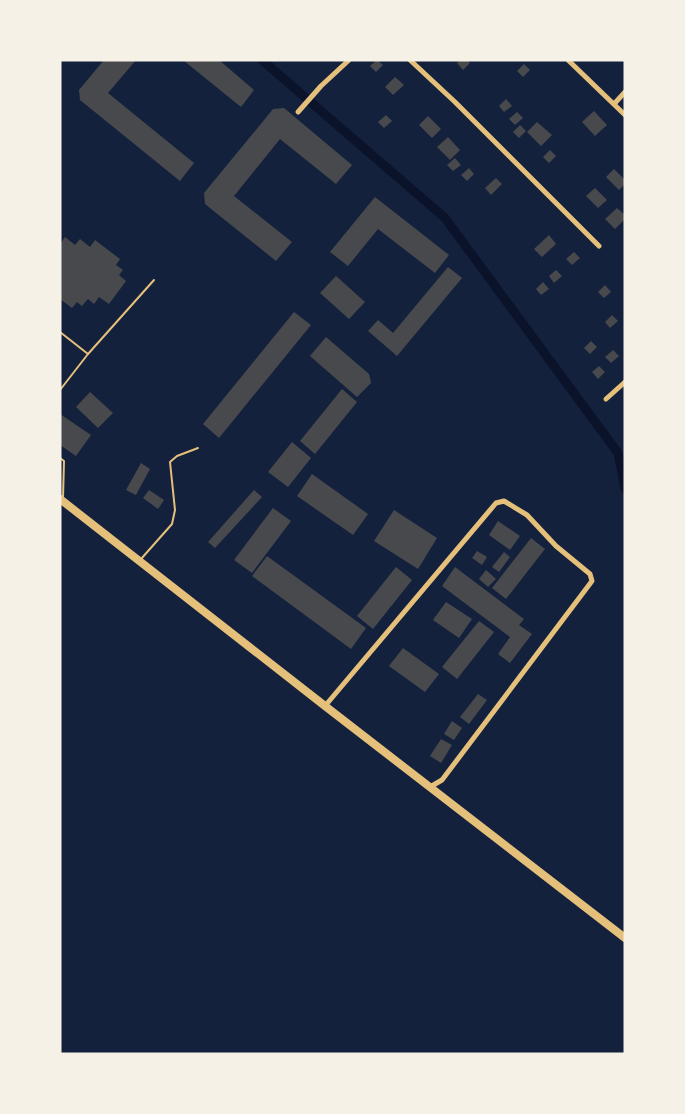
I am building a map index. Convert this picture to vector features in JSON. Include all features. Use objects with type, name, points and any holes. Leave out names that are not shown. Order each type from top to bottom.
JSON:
[{"type":"main road","points":[[61,500],[625,938]]},
{"type":"street","points":[[298,112],[349,60]]},
{"type":"street","points":[[410,60],[599,246]]},
{"type":"street","points":[[568,60],[625,115]]},
{"type":"street","points":[[614,104],[625,92]]},
{"type":"street","points":[[606,399],[625,382]]},
{"type":"street","points":[[324,706],[496,503],[504,501],[527,515],[556,546],[590,574],[592,581],[441,780],[430,787]]},
{"type":"lane","points":[[60,390],[88,354],[154,280]]},
{"type":"lane","points":[[60,332],[88,354]]},
{"type":"lane","points":[[139,561],[172,524],[175,510],[170,462],[177,456],[198,447]]},
{"type":"lane","points":[[60,458],[64,461],[61,500]]},
{"type":"building","points":[[104,60],[136,60],[108,93],[194,163],[180,181],[80,100],[79,90]]},
{"type":"building","points":[[183,60],[219,60],[254,90],[241,107]]},
{"type":"building","points":[[377,60],[383,65],[376,72],[370,66]]},
{"type":"building","points":[[460,60],[467,60],[470,63],[463,70],[457,63]]},
{"type":"building","points":[[524,64],[530,70],[523,77],[517,71]]},
{"type":"building","points":[[395,77],[404,85],[393,95],[385,87]]},
{"type":"building","points":[[506,99],[512,106],[504,112],[499,106]]},
{"type":"building","points":[[284,108],[352,165],[336,184],[280,139],[234,196],[292,242],[276,261],[205,204],[204,193],[273,109]]},
{"type":"building","points":[[594,111],[607,125],[595,136],[582,122]]},
{"type":"building","points":[[517,112],[523,118],[515,125],[509,119]]},
{"type":"building","points":[[386,115],[392,121],[384,128],[378,122]]},
{"type":"building","points":[[428,116],[441,129],[432,138],[419,125]]},
{"type":"building","points":[[537,122],[552,135],[541,146],[527,132]]},
{"type":"building","points":[[520,125],[526,131],[519,138],[513,132]]},
{"type":"building","points":[[448,137],[460,150],[450,160],[437,147]]},
{"type":"building","points":[[550,150],[556,156],[549,163],[543,157]]},
{"type":"building","points":[[455,158],[461,165],[453,171],[447,165]]},
{"type":"building","points":[[469,168],[474,174],[467,181],[461,175]]},
{"type":"building","points":[[614,169],[625,180],[625,184],[619,190],[606,177]]},
{"type":"building","points":[[496,178],[502,184],[491,195],[485,188]]},
{"type":"building","points":[[595,188],[607,200],[598,208],[586,196]]},
{"type":"building","points":[[375,197],[449,255],[435,273],[378,229],[348,266],[330,252]]},
{"type":"building","points":[[617,208],[625,215],[625,219],[615,229],[605,219]]},
{"type":"building","points":[[549,235],[556,244],[542,257],[534,249]]},
{"type":"building","points":[[65,237],[75,245],[80,239],[90,247],[95,240],[120,259],[116,265],[123,270],[119,275],[126,281],[109,304],[99,297],[94,304],[88,299],[82,306],[77,302],[72,308],[60,299],[60,244]]},
{"type":"building","points":[[574,252],[580,258],[572,265],[566,259]]},
{"type":"building","points":[[448,267],[462,278],[397,356],[368,331],[378,320],[393,333]]},
{"type":"building","points":[[556,270],[562,276],[554,283],[549,276]]},
{"type":"building","points":[[336,276],[365,302],[349,319],[320,293]]},
{"type":"building","points":[[543,282],[549,289],[541,295],[536,289]]},
{"type":"building","points":[[605,285],[611,292],[604,298],[598,292]]},
{"type":"building","points":[[294,312],[311,325],[219,438],[203,424]]},
{"type":"building","points":[[612,315],[618,321],[610,328],[605,322]]},
{"type":"building","points":[[326,337],[369,374],[371,383],[357,397],[310,356]]},
{"type":"building","points":[[591,341],[597,347],[590,354],[584,348]]},
{"type":"building","points":[[613,350],[619,356],[611,363],[605,357]]},
{"type":"building","points":[[599,366],[605,372],[598,379],[592,372]]},
{"type":"building","points":[[342,389],[357,402],[315,454],[300,441]]},
{"type":"building","points":[[90,392],[113,413],[98,428],[76,407]]},
{"type":"building","points":[[60,414],[91,435],[76,456],[60,445]]},
{"type":"building","points":[[292,442],[311,458],[288,487],[268,472]]},
{"type":"building","points":[[141,463],[150,469],[136,495],[126,490]]},
{"type":"building","points":[[312,474],[368,514],[353,535],[297,496]]},
{"type":"building","points":[[149,490],[164,500],[158,509],[143,498]]},
{"type":"building","points":[[254,490],[262,497],[215,548],[208,542]]},
{"type":"building","points":[[273,508],[291,521],[252,573],[234,560]]},
{"type":"building","points":[[394,510],[437,538],[418,569],[374,541]]},
{"type":"building","points":[[498,521],[520,536],[510,550],[489,535]]},
{"type":"building","points":[[531,538],[545,549],[506,599],[492,588]]},
{"type":"building","points":[[477,551],[487,557],[482,565],[472,558]]},
{"type":"building","points":[[504,552],[510,557],[499,572],[492,567]]},
{"type":"building","points":[[267,556],[366,628],[351,649],[252,576]]},
{"type":"building","points":[[396,567],[412,580],[373,629],[357,616]]},
{"type":"building","points":[[455,567],[524,619],[519,625],[532,634],[510,663],[498,654],[510,637],[442,586]]},
{"type":"building","points":[[486,570],[496,579],[488,587],[479,579]]},
{"type":"building","points":[[446,602],[472,619],[459,638],[433,620]]},
{"type":"building","points":[[479,621],[494,632],[457,679],[442,667]]},
{"type":"building","points":[[403,648],[439,674],[425,692],[389,666]]},
{"type":"building","points":[[478,694],[487,700],[469,724],[460,717]]},
{"type":"building","points":[[452,721],[462,728],[454,740],[444,734]]},
{"type":"building","points":[[441,739],[452,745],[441,763],[430,756]]},
{"type":"waterway","points":[[262,60],[445,218],[618,453],[625,489]]}]
